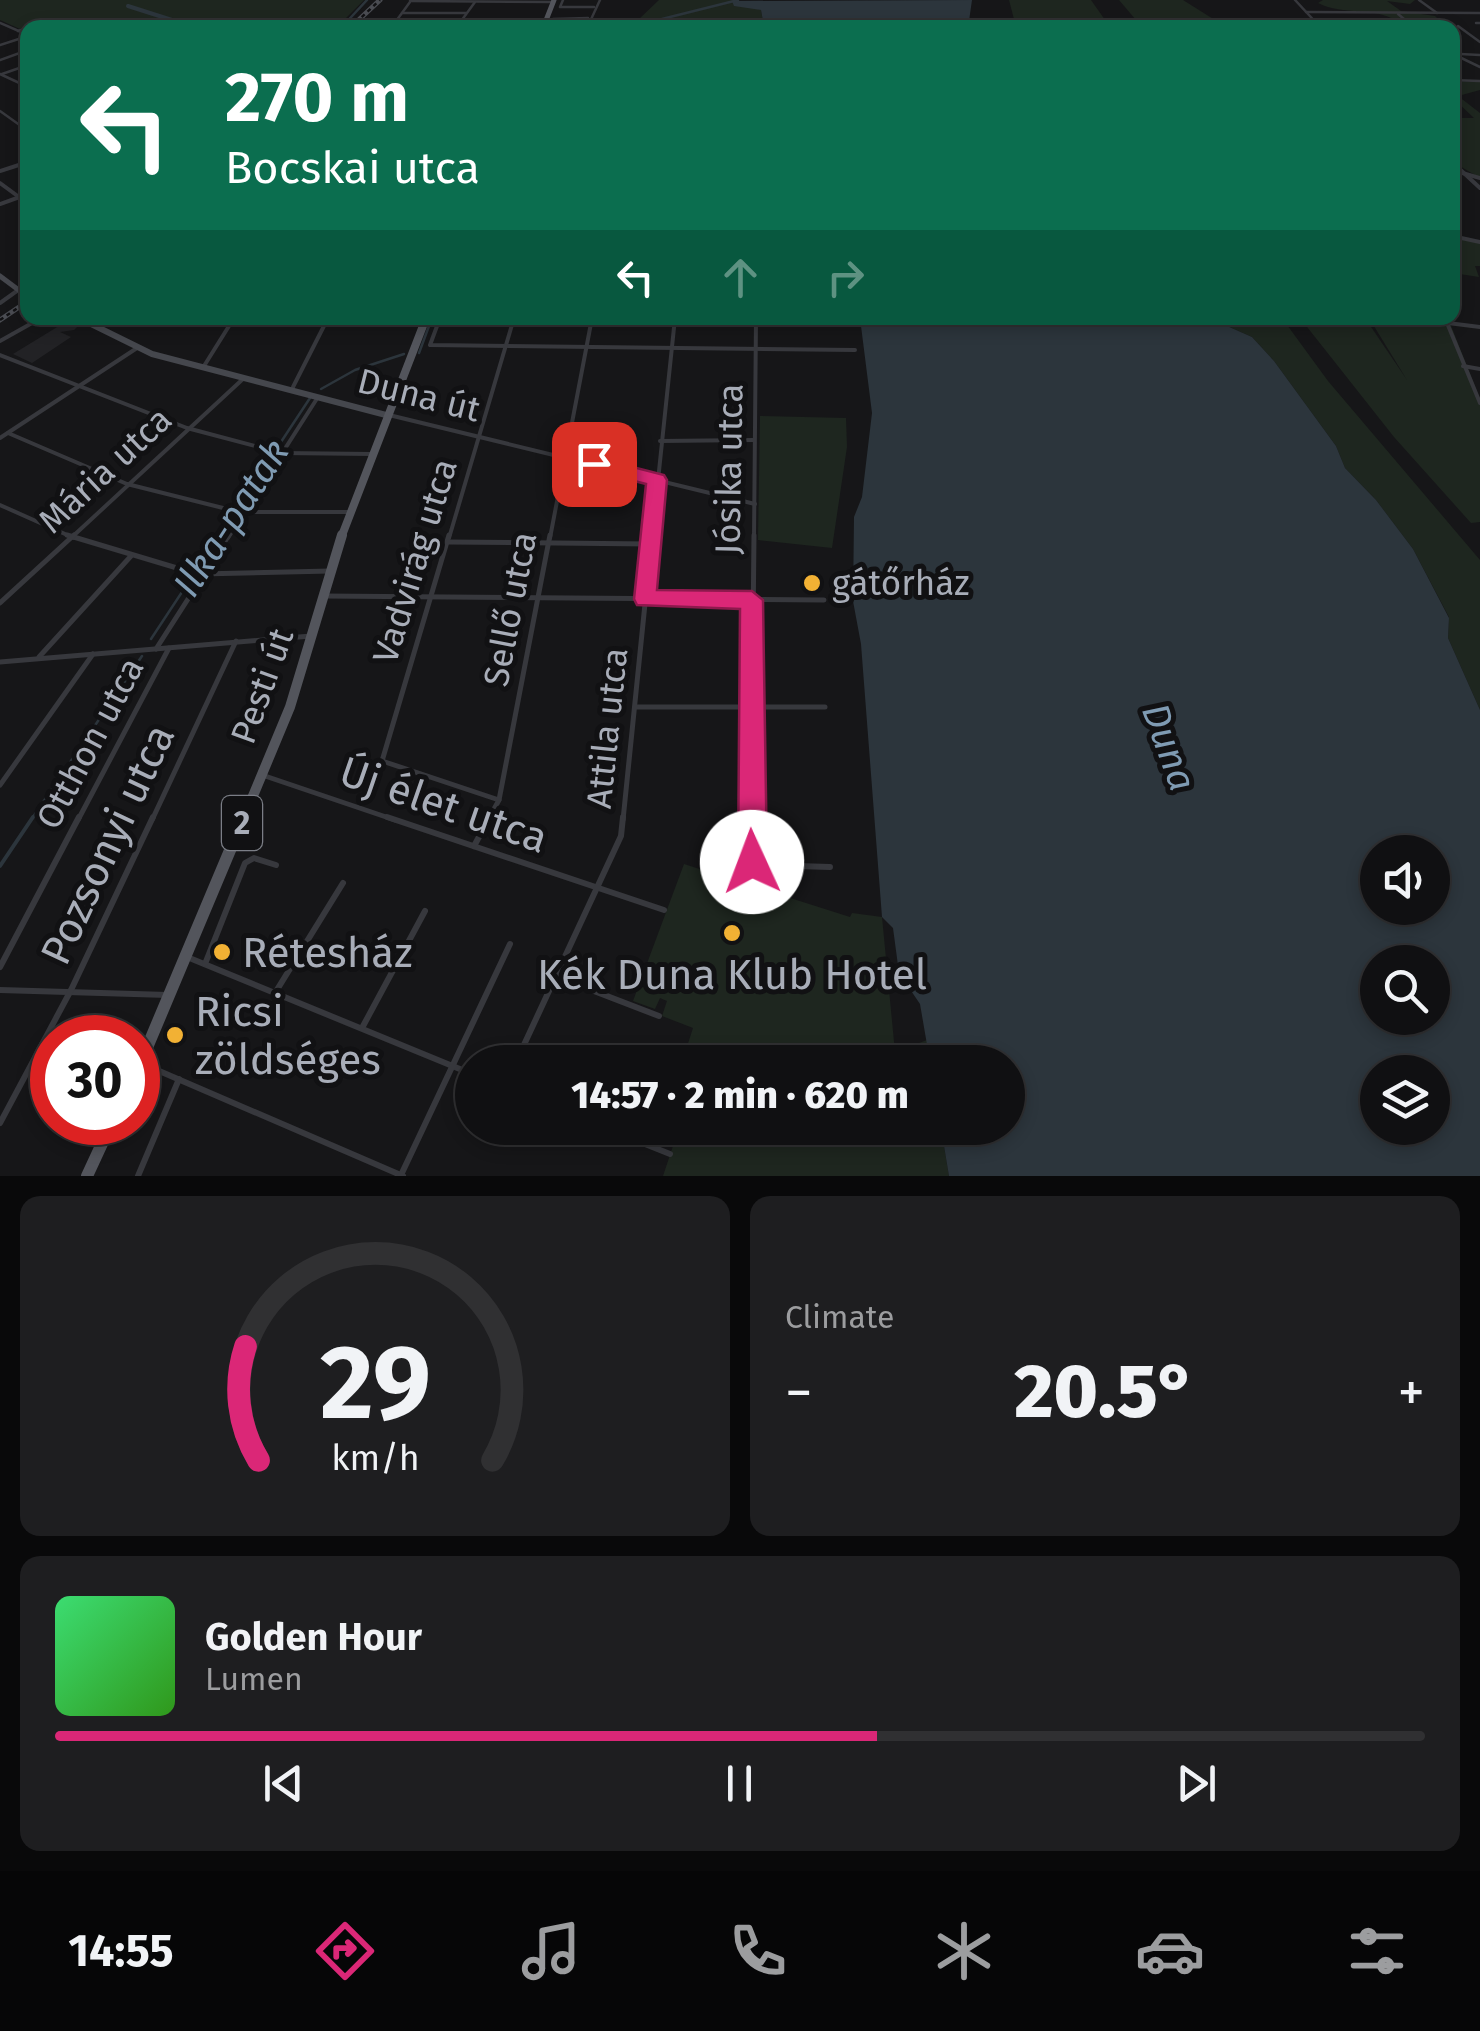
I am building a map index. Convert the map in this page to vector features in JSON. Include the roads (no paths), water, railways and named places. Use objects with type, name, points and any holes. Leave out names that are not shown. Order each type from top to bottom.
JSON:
[{"type":"main road","name":"Pesti út","points":[[160,1019],[262,775],[314,636],[348,512],[423,325]]},
{"type":"main road","points":[[87,1176],[101,1145]]},
{"type":"street","points":[[396,20],[411,0],[553,1]]},
{"type":"street","points":[[461,20],[476,0]]},
{"type":"street","points":[[563,0],[560,7],[594,7]]},
{"type":"street","points":[[554,20],[588,18],[600,0]]},
{"type":"street","points":[[1295,0],[1314,20]]},
{"type":"street","points":[[1419,0],[1437,14]]},
{"type":"street","points":[[1306,12],[1480,13]]},
{"type":"street","points":[[402,13],[466,13]]},
{"type":"street","points":[[1398,14],[1405,20]]},
{"type":"street","points":[[0,23],[18,30]]},
{"type":"street","points":[[0,32],[11,28]]},
{"type":"street","points":[[1,74],[20,84]]},
{"type":"street","points":[[1460,169],[1480,188]]},
{"type":"street","points":[[1460,172],[1480,178]]},
{"type":"street","points":[[0,183],[19,197]]},
{"type":"street","points":[[0,204],[19,197]]},
{"type":"street","points":[[0,276],[20,293]]},
{"type":"street","points":[[0,302],[20,288]]},
{"type":"street","points":[[0,341],[29,325]]},
{"type":"street","name":"Duna út","points":[[92,325],[137,348],[386,415],[754,504]]},
{"type":"street","points":[[98,328],[102,325]]},
{"type":"street","points":[[204,366],[230,325]]},
{"type":"street","points":[[293,388],[324,325]]},
{"type":"street","points":[[438,325],[430,346],[855,350]]},
{"type":"street","name":"Vadvirág utca","points":[[499,800],[382,761],[512,325]]},
{"type":"street","name":"Sellő utca","points":[[474,846],[499,800],[591,325]]},
{"type":"street","name":"Attila utca","points":[[524,1045],[621,836],[674,325]]},
{"type":"street","name":"Jósika utca","points":[[756,325],[752,862],[830,867]]},
{"type":"street","points":[[1448,325],[1480,403]]},
{"type":"street","points":[[0,438],[137,348]]},
{"type":"street","points":[[0,355],[188,428],[270,450]]},
{"type":"street","points":[[1463,366],[1480,369]]},
{"type":"street","name":"Mária utca","points":[[0,603],[3,596],[246,376]]},
{"type":"street","points":[[152,649],[282,453],[315,393]]},
{"type":"street","points":[[8,432],[127,484],[227,509]]},
{"type":"street","points":[[660,441],[754,440]]},
{"type":"street","points":[[282,453],[372,454]]},
{"type":"street","points":[[0,505],[69,536],[187,571]]},
{"type":"street","points":[[241,512],[348,512]]},
{"type":"street","points":[[448,542],[650,544]]},
{"type":"street","points":[[38,658],[131,556]]},
{"type":"street","points":[[200,574],[330,571]]},
{"type":"street","points":[[324,596],[824,600]]},
{"type":"street","points":[[0,662],[314,636]]},
{"type":"street","name":"Pozsonyi utca","points":[[0,1123],[71,990],[236,641]]},
{"type":"street","name":"Otthon utca","points":[[0,967],[169,648]]},
{"type":"street","points":[[0,785],[94,654]]},
{"type":"street","points":[[635,707],[825,707]]},
{"type":"street","name":"Új élet utca","points":[[262,775],[664,910]]},
{"type":"street","points":[[205,964],[244,862],[254,858],[276,865]]},
{"type":"street","points":[[275,993],[343,882]]},
{"type":"street","points":[[362,1028],[426,911]]},
{"type":"street","points":[[160,1073],[402,1176],[510,944]]},
{"type":"street","points":[[187,957],[454,1066]]},
{"type":"street","points":[[555,976],[659,1016]]},
{"type":"street","points":[[0,990],[171,995]]},
{"type":"street","points":[[138,1176],[179,1079]]},
{"type":"street","points":[[648,1145],[670,1154]]},
{"type":"water","points":[[972,0],[969,20],[763,20],[761,10],[734,6],[732,1]]},
{"type":"water","name":"Duna","points":[[861,325],[1225,325],[1252,337],[1336,446],[1345,468],[1376,500],[1413,549],[1449,618],[1448,638],[1480,710],[1480,1176],[949,1176],[944,1145],[1025,1145],[1025,1045],[927,1045],[920,1004],[899,973],[893,928],[882,917],[861,644],[853,601],[854,517],[862,497],[872,413]]},
{"type":"waterway","points":[[348,20],[367,0]]},
{"type":"waterway","name":"Ilka-patak","points":[[662,19],[738,0]]},
{"type":"waterway","points":[[128,6],[172,20]]},
{"type":"waterway","name":"Ilka-patak","points":[[419,353],[429,325]]},
{"type":"waterway","name":"Ilka-patak","points":[[321,389],[355,370],[404,354]]},
{"type":"waterway","name":"Ilka-patak","points":[[151,639],[310,398]]},
{"type":"waterway","name":"Ilka-patak","points":[[31,820],[142,656]]},
{"type":"waterway","name":"Ilka-patak","points":[[0,866],[33,817]]},
{"type":"railway","points":[[359,20],[380,0]]},
{"type":"railway","points":[[0,320],[20,306]]},
{"type":"place","name":"gátőrház","points":[[812,583]]},
{"type":"place","name":"Kék Duna Klub Hotel","points":[[732,933]]},
{"type":"place","name":"Rétesház","points":[[222,952]]},
{"type":"place","name":"Ricsi zöldséges","points":[[175,1035]]}]
